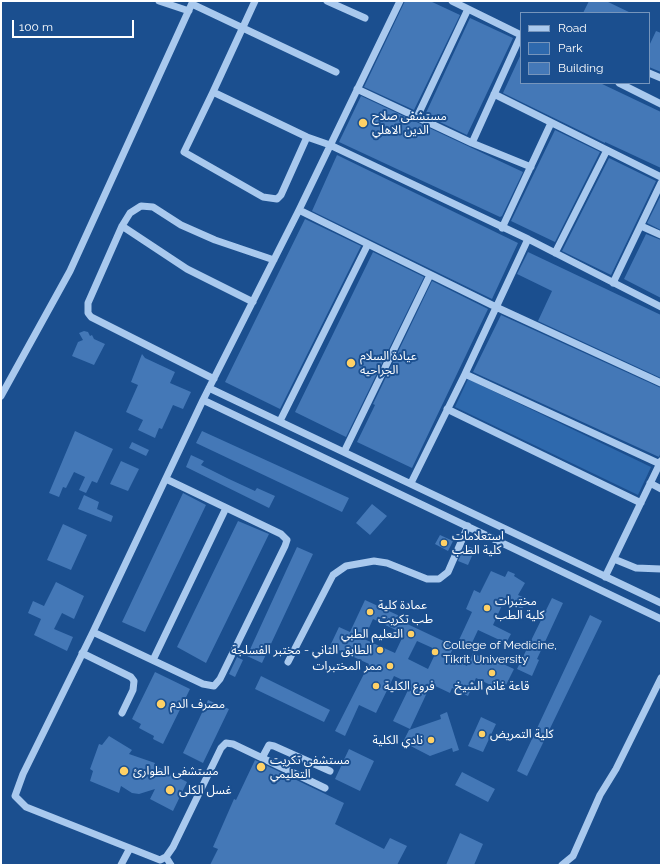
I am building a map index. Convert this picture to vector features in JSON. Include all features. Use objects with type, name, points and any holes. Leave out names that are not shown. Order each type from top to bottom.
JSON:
[{"type":"street","points":[[159,1],[188,11]]},
{"type":"street","points":[[255,1],[184,152],[263,197],[277,200],[281,195],[307,137]]},
{"type":"street","points":[[327,1],[365,18]]},
{"type":"street","points":[[325,788],[233,744],[226,743],[221,748],[173,848],[166,857],[160,860],[26,807],[15,796],[23,774],[93,632],[203,400],[299,210],[399,1]]},
{"type":"street","points":[[452,1],[520,35]]},
{"type":"street","points":[[1,396],[70,270],[193,2],[242,28],[336,72]]},
{"type":"street","points":[[417,118],[468,9]]},
{"type":"street","points":[[472,143],[520,37]]},
{"type":"street","points":[[650,73],[661,78]]},
{"type":"street","points":[[630,86],[661,104]]},
{"type":"street","points":[[357,89],[472,143],[531,167]]},
{"type":"street","points":[[213,92],[307,137],[330,145],[502,228],[528,239],[661,307]]},
{"type":"street","points":[[494,94],[661,177]]},
{"type":"street","points":[[502,228],[551,123]]},
{"type":"street","points":[[555,253],[607,150]]},
{"type":"street","points":[[613,283],[661,183]]},
{"type":"street","points":[[214,379],[90,317],[88,313],[88,304],[122,226],[130,212],[141,206],[153,207],[181,225],[215,240],[274,260]]},
{"type":"street","points":[[299,210],[496,307],[661,383]]},
{"type":"street","points":[[122,226],[187,269],[253,302]]},
{"type":"street","points":[[640,226],[661,235]]},
{"type":"street","points":[[411,483],[465,374],[528,239]]},
{"type":"street","points":[[280,421],[368,244]]},
{"type":"street","points":[[344,452],[430,275]]},
{"type":"street","points":[[465,374],[660,462],[604,577]]},
{"type":"street","points":[[209,388],[661,603]]},
{"type":"street","points":[[203,400],[661,619]]},
{"type":"street","points":[[447,409],[641,503]]},
{"type":"street","points":[[93,632],[203,684],[214,686],[220,679],[285,546],[287,540],[281,534],[166,479]]},
{"type":"street","points":[[650,484],[661,489]]},
{"type":"street","points":[[153,660],[226,508]]},
{"type":"street","points":[[288,662],[333,575],[346,566],[374,561],[387,563],[427,579],[439,579],[448,572],[468,526]]},
{"type":"street","points":[[504,543],[510,531]]},
{"type":"street","points":[[614,559],[636,568],[661,569]]},
{"type":"street","points":[[82,653],[131,677],[134,681],[133,690],[122,713]]},
{"type":"street","points":[[562,865],[573,856],[600,795],[616,769],[661,678]]},
{"type":"street","points":[[262,758],[269,745],[330,771]]},
{"type":"street","points":[[121,865],[130,848]]},
{"type":"street","points":[[166,857],[171,865]]},
{"type":"green space","points":[[468,379],[651,467],[638,495],[455,407]]},
{"type":"building","points":[[405,1],[430,1],[460,15],[414,110],[364,87]]},
{"type":"building","points":[[589,1],[606,1],[629,12],[584,12]]},
{"type":"building","points":[[470,18],[513,38],[467,135],[425,115]]},
{"type":"building","points":[[656,31],[661,33],[661,72],[650,67],[650,44]]},
{"type":"building","points":[[520,56],[520,84],[602,84],[661,112],[661,168],[605,143],[503,93]]},
{"type":"building","points":[[361,96],[523,172],[502,216],[500,217],[339,142]]},
{"type":"building","points":[[555,130],[600,152],[555,242],[511,221]]},
{"type":"building","points":[[337,155],[518,243],[492,299],[312,211]]},
{"type":"building","points":[[609,158],[656,181],[611,275],[562,251]]},
{"type":"building","points":[[661,195],[661,230],[647,223]]},
{"type":"building","points":[[305,219],[361,246],[280,409],[225,382]]},
{"type":"building","points":[[646,234],[661,240],[661,298],[624,279]]},
{"type":"building","points":[[373,252],[424,277],[346,437],[295,412]]},
{"type":"building","points":[[528,252],[661,315],[661,378],[538,321],[552,291],[517,274]]},
{"type":"building","points":[[432,281],[488,309],[412,468],[357,442],[375,405],[373,404]]},
{"type":"building","points":[[501,315],[661,388],[661,452],[659,457],[473,372]]},
{"type":"building","points":[[84,331],[88,332],[90,336],[92,335],[94,339],[105,344],[94,365],[72,356],[78,342],[83,340],[79,333]]},
{"type":"building","points":[[142,354],[145,358],[175,372],[170,383],[191,392],[183,409],[173,405],[162,429],[159,428],[155,438],[138,430],[143,420],[126,412],[138,385],[131,382]]},
{"type":"building","points":[[75,431],[113,449],[97,483],[92,481],[86,493],[79,490],[85,477],[74,472],[66,488],[63,487],[59,497],[49,493]]},
{"type":"building","points":[[202,431],[349,498],[342,512],[196,443]]},
{"type":"building","points":[[132,442],[149,450],[146,456],[129,448]]},
{"type":"building","points":[[191,455],[204,461],[201,465],[229,479],[255,491],[257,488],[275,496],[269,508],[186,467]]},
{"type":"building","points":[[121,461],[139,469],[128,491],[110,484]]},
{"type":"building","points":[[183,493],[206,505],[145,632],[122,622]]},
{"type":"building","points":[[84,495],[99,502],[97,509],[113,516],[111,522],[78,509]]},
{"type":"building","points":[[372,504],[387,516],[370,535],[356,523]]},
{"type":"building","points":[[238,521],[269,534],[206,663],[177,647]]},
{"type":"building","points":[[63,524],[87,535],[71,570],[47,560]]},
{"type":"building","points":[[440,535],[453,541],[448,551],[435,544]]},
{"type":"building","points":[[465,545],[475,549],[468,565],[458,561]]},
{"type":"building","points":[[297,547],[313,554],[262,663],[247,656]]},
{"type":"building","points":[[491,571],[505,577],[508,571],[515,574],[514,576],[525,583],[518,595],[527,599],[522,609],[504,601],[493,625],[511,634],[506,643],[478,630],[471,645],[459,640],[472,612],[466,609],[474,590],[480,593]]},
{"type":"building","points":[[56,582],[84,596],[74,619],[62,613],[54,629],[73,637],[67,651],[34,635],[41,619],[28,613],[33,601],[44,606]]},
{"type":"building","points":[[552,598],[563,603],[537,659],[539,660],[532,676],[517,669]]},
{"type":"building","points":[[365,600],[404,618],[403,622],[454,646],[449,657],[467,666],[473,653],[487,660],[488,657],[514,669],[503,691],[476,678],[468,696],[452,688],[450,693],[431,684],[410,729],[393,721],[411,684],[394,676],[376,713],[359,705],[345,736],[335,731],[369,664],[330,646],[339,627],[350,632]],"holes":[[[373,619],[404,634],[395,653],[364,639]],[[417,641],[437,650],[428,669],[408,659]]]},
{"type":"building","points":[[590,615],[602,621],[527,776],[517,771]]},
{"type":"building","points":[[237,657],[243,660],[235,677],[229,674]]},
{"type":"building","points":[[155,672],[190,689],[163,744],[153,739],[154,736],[139,728],[141,724],[132,719]]},
{"type":"building","points":[[261,676],[330,710],[324,722],[255,689]]},
{"type":"building","points":[[208,700],[229,709],[203,763],[183,753]]},
{"type":"building","points":[[447,712],[459,750],[453,752],[452,748],[430,756],[403,742],[409,730],[441,719],[440,715]]},
{"type":"building","points":[[481,717],[496,724],[483,752],[468,746]]},
{"type":"building","points":[[109,736],[132,750],[129,754],[155,763],[154,765],[187,782],[173,811],[150,799],[155,789],[139,794],[132,793],[121,786],[119,793],[90,781],[93,771],[90,769],[99,744],[102,745]]},
{"type":"building","points":[[349,749],[374,761],[360,791],[335,779]]},
{"type":"building","points":[[255,760],[344,803],[335,824],[384,849],[390,838],[407,846],[397,865],[210,865],[218,849],[213,847],[234,799],[236,800]]},
{"type":"building","points":[[462,772],[495,789],[488,802],[455,785]]},
{"type":"building","points":[[460,833],[483,844],[474,865],[446,865]]},
{"type":"place","name":"مستشفى صلاح الدين الاهلي","points":[[363,123]]},
{"type":"place","name":"عيادة السلام الجراحيه","points":[[351,363]]},
{"type":"place","name":"استعلامات كلية الطب","points":[[444,543]]},
{"type":"place","name":"مختبرات كلية الطب","points":[[487,608]]},
{"type":"place","name":"عمادة كلية طب تكريت","points":[[370,612]]},
{"type":"place","name":"التعليم الطبي","points":[[411,634]]},
{"type":"place","name":"الطابق الثاني - مختبر الفسلجة","points":[[380,650]]},
{"type":"place","name":"College of Medicine, Tikrit University","points":[[435,652]]},
{"type":"place","name":"ممر المختبرات","points":[[390,666]]},
{"type":"place","name":"قاعة غانم الشيخ","points":[[492,673]]},
{"type":"place","name":"فروع الكلية","points":[[376,686]]},
{"type":"place","name":"مصرف الدم","points":[[161,704]]},
{"type":"place","name":"كلية التمريض","points":[[482,734]]},
{"type":"place","name":"نادي الكلية","points":[[431,740]]},
{"type":"place","name":"مستشفى تكريت التعليمي","points":[[261,767]]},
{"type":"place","name":"مستشفى الطوارئ","points":[[124,771]]},
{"type":"place","name":"غسل الكلى","points":[[170,790]]}]
